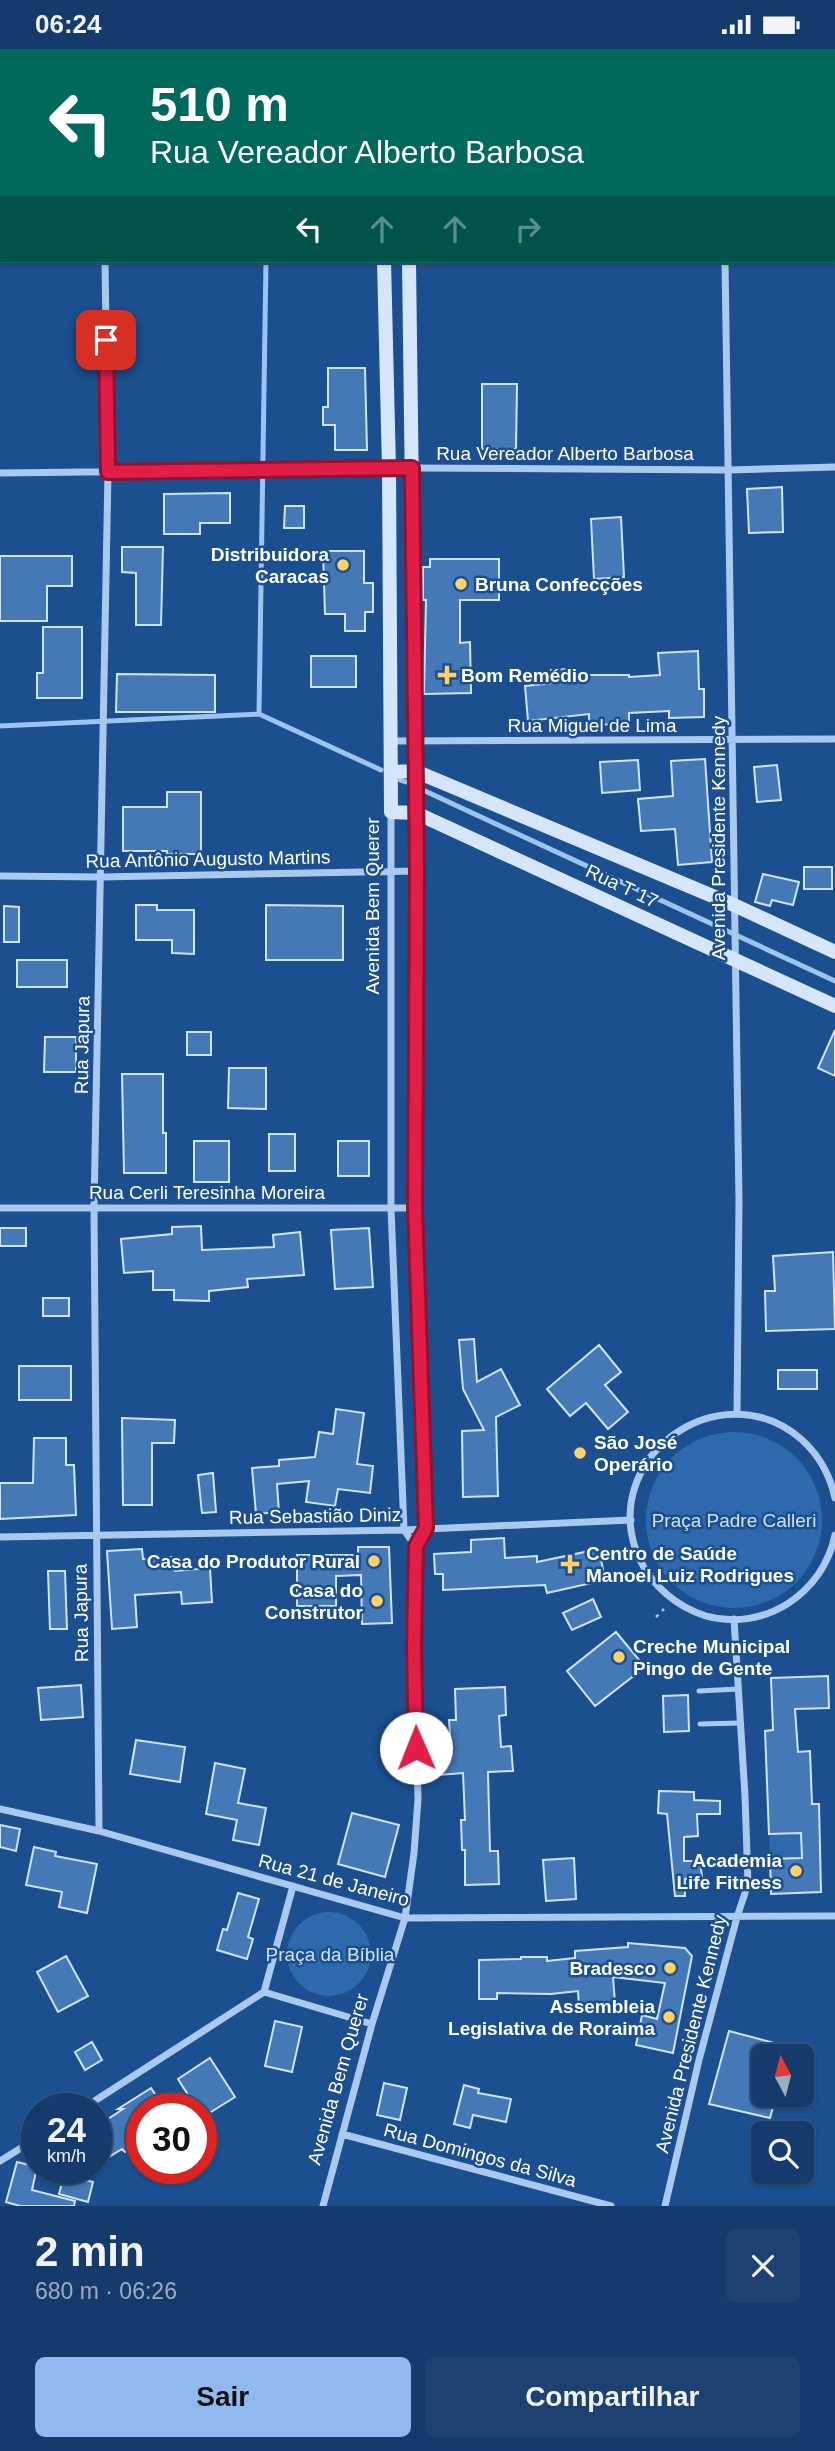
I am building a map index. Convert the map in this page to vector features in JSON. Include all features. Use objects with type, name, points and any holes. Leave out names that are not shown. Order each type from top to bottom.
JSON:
[{"type":"street","name":"Rua Japura","points":[[99,1831],[94,1208],[108,472],[105,263]]},
{"type":"street","name":"Avenida Bem Querer","points":[[384,263],[389,468],[392,871],[391,1208],[404,1530]]},
{"type":"street","points":[[409,263],[417,871],[415,1208],[426,1528]]},
{"type":"street","name":"Avenida Presidente Kennedy","points":[[725,263],[739,1201],[737,1415]]},
{"type":"street","name":"Rua Vereador Alberto Barbosa","points":[[0,473],[389,468],[729,470],[835,467]]},
{"type":"street","name":"Rua Miguel de Lima","points":[[391,741],[835,739]]},
{"type":"street","name":"Rua T 17","points":[[391,772],[415,771],[734,905],[835,953]]},
{"type":"street","name":"Rua T 17","points":[[391,812],[416,813],[835,1006]]},
{"type":"street","name":"Rua Antônio Augusto Martins","points":[[0,876],[101,877],[417,871]]},
{"type":"street","name":"Rua Cerli Teresinha Moreira","points":[[0,1208],[415,1208]]},
{"type":"street","points":[[835,1498],[824,1468],[805,1443],[774,1422],[722,1415],[681,1429],[658,1448],[637,1481],[631,1520],[640,1561],[666,1594],[698,1613],[734,1619],[764,1615],[783,1607],[800,1595],[824,1566],[835,1535]]},
{"type":"street","name":"Rua Sebastião Diniz","points":[[0,1537],[404,1530],[631,1520]]},
{"type":"street","name":"Avenida Bem Querer","points":[[323,2206],[372,2024],[405,1918],[418,1799],[414,1645],[416,1546],[426,1528]]},
{"type":"street","points":[[404,1530],[416,1546]]},
{"type":"street","name":"Avenida Presidente Kennedy","points":[[665,2206],[699,2060],[748,1884],[734,1619]]},
{"type":"street","name":"Rua 21 de Janeiro","points":[[0,1809],[99,1831],[405,1918],[835,1916]]},
{"type":"street","points":[[107,2093],[264,1992],[293,1886]]},
{"type":"street","points":[[264,1992],[372,2024]]},
{"type":"street","name":"Rua Domingos da Silva","points":[[342,2134],[611,2206]]},
{"type":"street","points":[[0,2161],[21,2148]]},
{"type":"lane","points":[[699,1691],[738,1689]]},
{"type":"lane","points":[[700,1724],[740,1723]]},
{"type":"green space","name":"Praça Padre Calleri","points":[[734,1432],[768,1439],[796,1458],[815,1486],[822,1520],[815,1554],[796,1582],[768,1601],[734,1608],[700,1601],[672,1582],[653,1554],[646,1520],[653,1486],[672,1458],[700,1439]]},
{"type":"green space","points":[[801,1833],[802,1858],[770,1859],[769,1834]]},
{"type":"green space","name":"Praça da Bíblia","points":[[329,1912],[345,1915],[359,1924],[368,1938],[371,1954],[368,1970],[359,1984],[345,1993],[329,1996],[313,1993],[299,1984],[290,1970],[287,1954],[290,1938],[299,1924],[313,1915]]},
{"type":"building","points":[[328,368],[365,368],[367,450],[335,450],[335,425],[323,425],[323,407],[328,407]]},
{"type":"building","points":[[482,384],[517,384],[516,449],[482,449]]},
{"type":"building","points":[[782,487],[783,532],[749,533],[747,489]]},
{"type":"building","points":[[230,493],[230,523],[200,523],[200,534],[164,534],[164,494]]},
{"type":"building","points":[[285,506],[304,506],[304,528],[284,528]]},
{"type":"building","points":[[621,517],[624,577],[594,579],[591,519]]},
{"type":"building","points":[[122,547],[163,547],[161,625],[136,625],[136,573],[122,572]]},
{"type":"building","points":[[323,551],[364,551],[364,583],[373,583],[373,612],[365,612],[365,631],[345,631],[345,614],[325,614]]},
{"type":"building","points":[[0,556],[72,556],[72,586],[47,586],[47,621],[0,621]]},
{"type":"building","points":[[430,559],[499,559],[499,600],[460,600],[460,643],[470,642],[471,693],[424,694],[426,600],[423,600],[423,567],[430,567]]},
{"type":"building","points":[[43,627],[82,627],[82,698],[37,698],[37,673],[43,673]]},
{"type":"building","points":[[698,651],[699,689],[704,689],[704,717],[669,718],[669,711],[629,713],[629,725],[589,724],[589,714],[528,721],[525,686],[552,683],[551,670],[570,669],[571,675],[660,675],[658,653]]},
{"type":"building","points":[[311,656],[356,656],[356,687],[311,687]]},
{"type":"building","points":[[117,674],[215,675],[215,712],[116,712]]},
{"type":"building","points":[[705,759],[712,862],[678,865],[675,829],[641,831],[638,799],[673,796],[671,761]]},
{"type":"building","points":[[638,760],[640,790],[602,793],[600,762]]},
{"type":"building","points":[[777,765],[781,800],[757,802],[754,767]]},
{"type":"building","points":[[167,792],[201,792],[201,854],[123,851],[123,807],[167,807]]},
{"type":"building","points":[[804,867],[832,867],[832,889],[804,889]]},
{"type":"building","points":[[763,874],[799,882],[793,905],[772,900],[770,906],[755,902]]},
{"type":"building","points":[[136,905],[157,905],[157,910],[194,910],[194,954],[172,953],[172,940],[136,940]]},
{"type":"building","points":[[266,905],[343,906],[343,960],[266,960]]},
{"type":"building","points":[[4,906],[19,907],[19,942],[4,942]]},
{"type":"building","points":[[17,960],[67,960],[67,987],[17,987]]},
{"type":"building","points":[[835,1030],[835,1076],[818,1068]]},
{"type":"building","points":[[187,1032],[211,1032],[211,1055],[187,1055]]},
{"type":"building","points":[[45,1037],[76,1037],[76,1072],[44,1072]]},
{"type":"building","points":[[229,1068],[266,1068],[266,1109],[228,1108]]},
{"type":"building","points":[[122,1074],[163,1074],[166,1173],[124,1173]]},
{"type":"building","points":[[269,1134],[295,1134],[295,1171],[269,1171]]},
{"type":"building","points":[[194,1141],[229,1141],[229,1182],[194,1182]]},
{"type":"building","points":[[338,1141],[369,1141],[369,1176],[338,1176]]},
{"type":"building","points":[[201,1226],[202,1250],[274,1247],[273,1235],[300,1232],[304,1275],[247,1279],[248,1287],[209,1291],[209,1301],[174,1300],[174,1290],[153,1290],[153,1271],[124,1273],[121,1239],[172,1234],[172,1227]]},
{"type":"building","points":[[0,1228],[26,1228],[26,1246],[0,1246]]},
{"type":"building","points":[[369,1228],[373,1287],[335,1289],[331,1230]]},
{"type":"building","points":[[833,1252],[835,1329],[766,1331],[765,1291],[775,1291],[773,1256]]},
{"type":"building","points":[[43,1298],[69,1298],[69,1316],[43,1316]]},
{"type":"building","points":[[474,1339],[477,1382],[501,1369],[520,1405],[496,1417],[498,1496],[463,1497],[462,1431],[484,1430],[463,1389],[459,1340]]},
{"type":"building","points":[[599,1345],[621,1372],[605,1385],[628,1412],[608,1429],[586,1403],[570,1416],[547,1389]]},
{"type":"building","points":[[19,1366],[71,1366],[71,1400],[19,1400]]},
{"type":"building","points":[[778,1370],[817,1370],[817,1389],[778,1389]]},
{"type":"building","points":[[336,1409],[364,1413],[357,1464],[373,1466],[370,1493],[338,1489],[335,1506],[306,1502],[309,1481],[277,1484],[279,1512],[256,1514],[252,1468],[279,1466],[279,1460],[315,1457],[319,1432],[333,1434]]},
{"type":"building","points":[[122,1418],[175,1420],[174,1443],[152,1443],[152,1505],[123,1505]]},
{"type":"building","points":[[34,1438],[66,1438],[66,1465],[74,1465],[76,1515],[0,1519],[0,1483],[33,1483]]},
{"type":"building","points":[[213,1473],[216,1512],[202,1513],[198,1475]]},
{"type":"building","points":[[504,1538],[505,1558],[537,1556],[537,1562],[599,1549],[605,1580],[547,1593],[545,1585],[443,1590],[443,1574],[435,1574],[434,1554],[471,1552],[471,1540]]},
{"type":"building","points":[[358,1547],[389,1547],[392,1623],[362,1624],[361,1575],[336,1576],[336,1606],[297,1606],[297,1555],[358,1555]]},
{"type":"building","points":[[142,1549],[143,1559],[174,1557],[175,1571],[210,1568],[212,1602],[182,1604],[181,1592],[135,1595],[137,1627],[112,1629],[107,1551]]},
{"type":"building","points":[[48,1571],[65,1571],[67,1629],[50,1629]]},
{"type":"building","points":[[593,1599],[601,1617],[572,1630],[563,1613]]},
{"type":"building","points":[[616,1632],[645,1667],[595,1706],[567,1671]]},
{"type":"building","points":[[828,1676],[829,1708],[795,1709],[798,1752],[810,1751],[812,1804],[819,1804],[821,1892],[771,1894],[770,1859],[802,1858],[801,1833],[769,1834],[765,1731],[773,1730],[771,1678]]},
{"type":"building","points":[[81,1685],[83,1717],[41,1720],[38,1688]]},
{"type":"building","points":[[505,1687],[506,1715],[499,1716],[501,1747],[511,1746],[513,1771],[488,1772],[490,1851],[498,1851],[499,1884],[465,1885],[465,1850],[462,1850],[461,1820],[465,1820],[463,1773],[439,1775],[437,1750],[451,1749],[449,1720],[456,1720],[455,1689]]},
{"type":"building","points":[[688,1695],[689,1731],[664,1732],[663,1696]]},
{"type":"building","points":[[136,1740],[185,1747],[180,1782],[130,1774]]},
{"type":"building","points":[[215,1763],[245,1769],[238,1803],[266,1808],[259,1845],[233,1840],[237,1820],[206,1814]]},
{"type":"building","points":[[659,1791],[694,1792],[694,1800],[720,1801],[720,1814],[697,1814],[698,1836],[684,1837],[684,1861],[700,1861],[702,1877],[685,1879],[685,1896],[675,1896],[667,1814],[658,1813]]},
{"type":"building","points":[[352,1813],[399,1825],[385,1877],[338,1864]]},
{"type":"building","points":[[0,1825],[20,1829],[16,1851],[0,1847]]},
{"type":"building","points":[[34,1847],[56,1852],[55,1856],[97,1864],[87,1913],[59,1907],[62,1892],[26,1885]]},
{"type":"building","points":[[574,1858],[576,1899],[546,1901],[543,1860]]},
{"type":"building","points":[[238,1893],[259,1899],[248,1937],[253,1939],[247,1959],[217,1950],[223,1929],[227,1930]]},
{"type":"building","points":[[628,1943],[685,1948],[692,1956],[673,2053],[636,2045],[642,2015],[657,2019],[665,1983],[613,1977],[615,2003],[579,2006],[578,1991],[551,1994],[497,1993],[497,1999],[479,1999],[479,1960],[547,1957],[547,1961],[575,1958],[575,1951],[628,1947]]},
{"type":"building","points":[[66,1956],[88,1996],[58,2012],[37,1972]]},
{"type":"building","points":[[275,2021],[302,2027],[292,2072],[265,2066]]},
{"type":"building","points":[[729,2031],[778,2044],[751,2044],[751,2107],[773,2107],[770,2118],[709,2104]]},
{"type":"building","points":[[92,2042],[102,2060],[85,2070],[75,2052]]},
{"type":"building","points":[[210,2058],[235,2097],[217,2108],[217,2093],[187,2093],[178,2079]]},
{"type":"building","points":[[384,2083],[407,2088],[400,2120],[377,2115]]},
{"type":"building","points":[[464,2085],[479,2089],[478,2093],[511,2099],[506,2122],[473,2115],[470,2128],[454,2124]]},
{"type":"building","points":[[126,2104],[126,2151],[122,2149],[112,2155],[112,2116],[123,2109],[118,2109]]},
{"type":"building","points":[[17,2162],[21,2163],[21,2184],[33,2184],[32,2190],[75,2201],[74,2206],[20,2206],[6,2202]]},
{"type":"building","points":[[62,2184],[92,2184],[88,2202],[59,2194]]},
{"type":"waterway","points":[[259,714],[266,263]]},
{"type":"waterway","points":[[0,726],[259,714],[381,770]]},
{"type":"waterway","points":[[400,780],[406,782]]},
{"type":"waterway","points":[[425,791],[835,981]]},
{"type":"place","name":"Distribuidora Caracas","points":[[343,565]]},
{"type":"place","name":"Bruna Confecções","points":[[461,584]]},
{"type":"place","name":"Bom Remédio","points":[[447,675]]},
{"type":"place","name":"São José Operário","points":[[580,1453]]},
{"type":"place","name":"Casa do Produtor Rural","points":[[374,1561]]},
{"type":"place","name":"Centro de Saúde Manoel Luiz Rodrigues","points":[[570,1564]]},
{"type":"place","name":"Casa do Construtor","points":[[377,1601]]},
{"type":"place","name":"Creche Municipal Pingo de Gente","points":[[619,1657]]},
{"type":"place","name":"Academia Life Fitness","points":[[796,1871]]},
{"type":"place","name":"Bradesco","points":[[670,1968]]},
{"type":"place","name":"Assembleia Legislativa de Roraima","points":[[669,2017]]},
{"type":"route","points":[[106,340],[108,472],[412,468],[417,871],[415,1208],[426,1528],[416,1546],[416,1748]]}]
